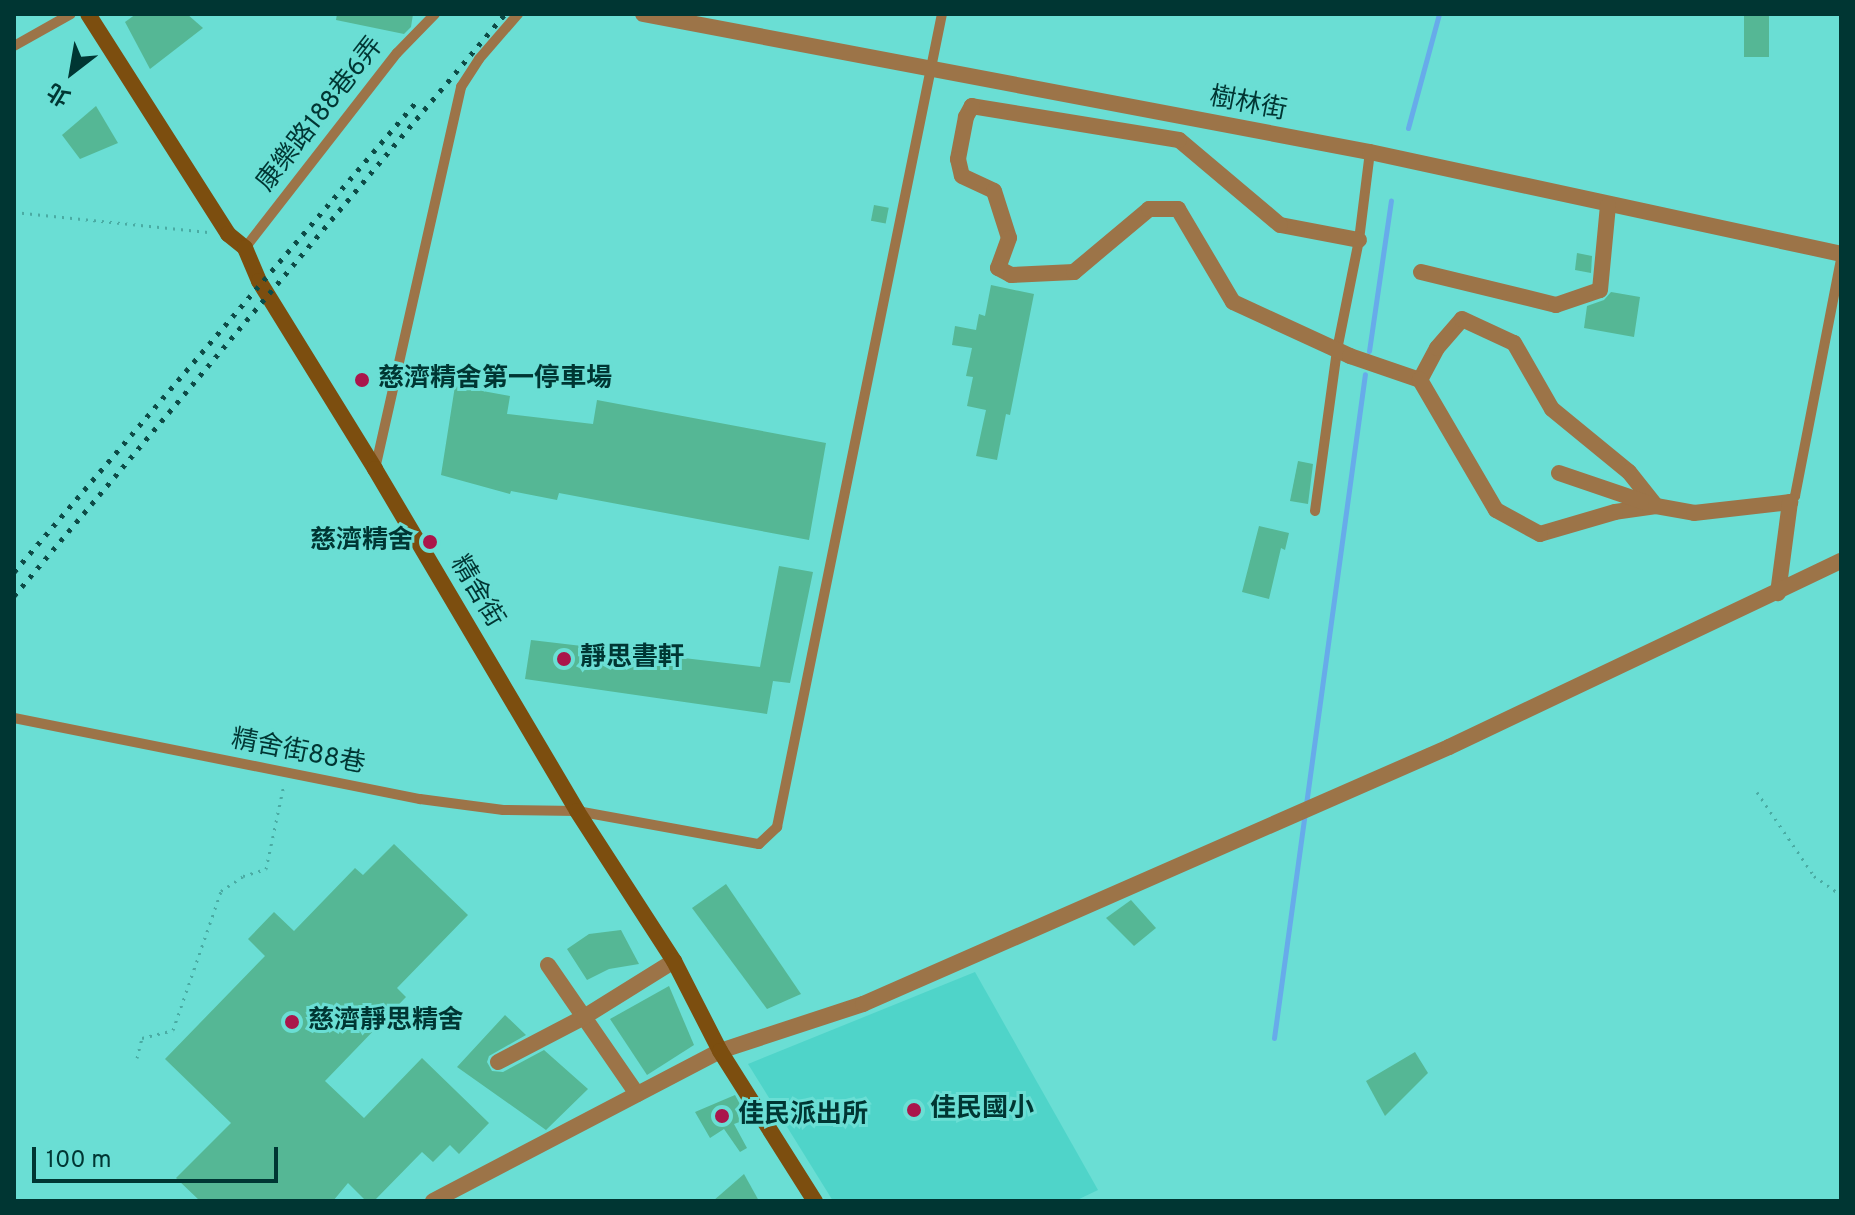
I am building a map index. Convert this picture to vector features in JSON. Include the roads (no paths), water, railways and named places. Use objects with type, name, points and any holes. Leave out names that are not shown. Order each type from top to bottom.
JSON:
[{"type":"street","name":"精舍街","points":[[88,14],[228,234],[245,248],[259,281],[375,469],[577,811],[674,961],[720,1051],[815,1201]]},
{"type":"street","name":"樹林街","points":[[643,14],[1370,152],[1841,257]]},
{"type":"street","points":[[1359,240],[1280,225],[1179,140],[972,106],[966,117],[958,159],[962,176],[994,191],[1009,238],[998,268],[1011,275],[1074,272],[1149,209],[1178,209],[1233,302],[1337,350],[1420,380],[1496,510],[1540,534],[1615,512],[1656,506]]},
{"type":"street","points":[[1421,272],[1556,305],[1600,290],[1608,205]]},
{"type":"street","points":[[1420,380],[1437,348],[1462,319],[1514,343],[1552,409],[1629,472],[1656,506]]},
{"type":"street","points":[[1559,473],[1656,506],[1694,513],[1790,502],[1778,593]]},
{"type":"street","points":[[433,1201],[720,1051],[863,1004],[1437,753],[1841,561]]},
{"type":"street","points":[[498,1062],[584,1017],[674,961]]},
{"type":"street","points":[[548,965],[637,1094]]},
{"type":"lane","points":[[14,46],[71,14]]},
{"type":"lane","name":"康樂路188巷6弄","points":[[245,248],[397,53],[435,14]]},
{"type":"lane","points":[[375,469],[461,87],[479,59],[518,14]]},
{"type":"lane","points":[[932,68],[942,14]]},
{"type":"lane","name":"精舍街88巷","points":[[14,718],[420,799],[503,810],[577,811],[759,844],[777,827],[932,68]]},
{"type":"lane","points":[[1315,511],[1337,350],[1359,240],[1370,152]]},
{"type":"lane","points":[[1790,502],[1795,496],[1841,257]]},
{"type":"waterway","points":[[1408,128],[1439,14]]},
{"type":"waterway","points":[[1369,351],[1391,201]]},
{"type":"waterway","points":[[1274,1038],[1365,374]]},
{"type":"railway","points":[[14,596],[505,14]]},
{"type":"railway","points":[[14,572],[417,101]]},
{"type":"place","name":"慈濟精舍第一停車場","points":[[362,380]]},
{"type":"place","name":"慈濟精舍","points":[[430,542]]},
{"type":"place","name":"靜思書軒","points":[[564,659]]},
{"type":"place","name":"慈濟靜思精舍","points":[[292,1022]]},
{"type":"place","name":"佳民國小","points":[[914,1110]]},
{"type":"place","name":"佳民派出所","points":[[722,1116]]}]
